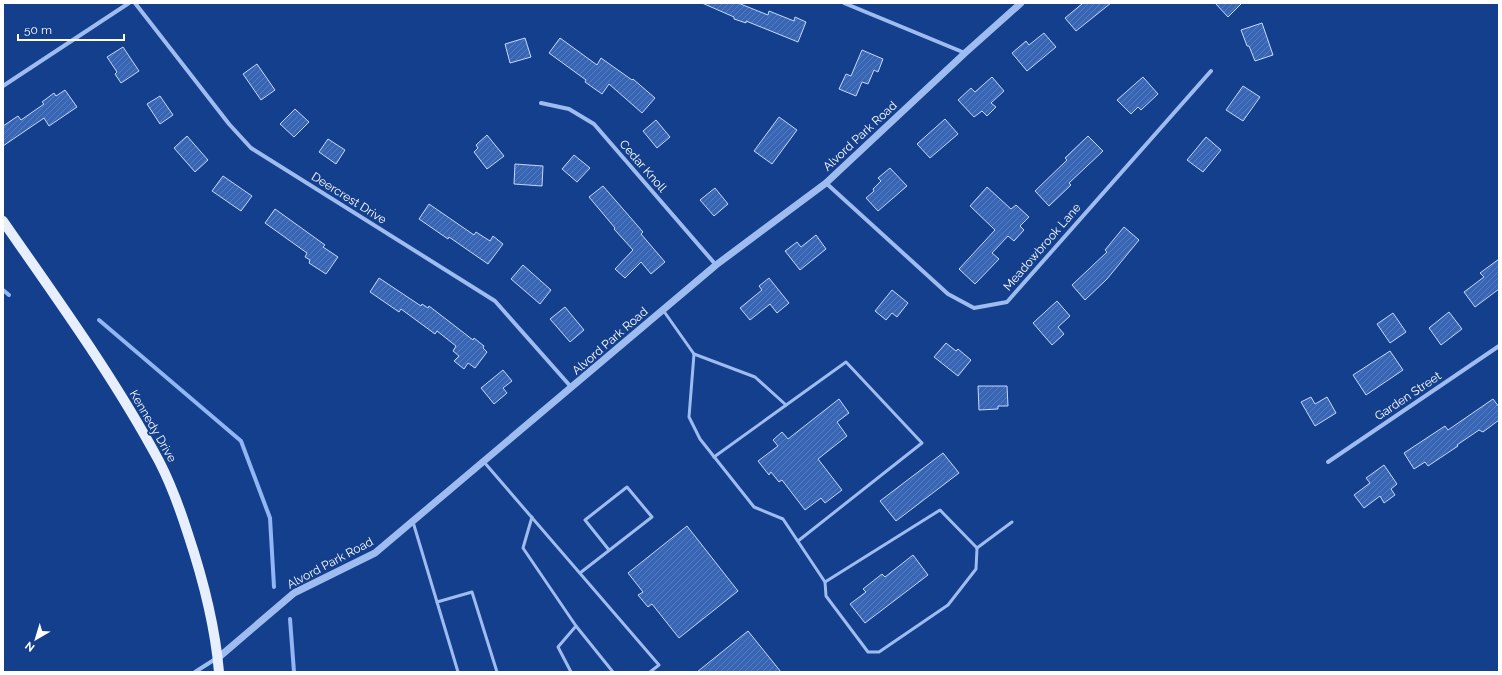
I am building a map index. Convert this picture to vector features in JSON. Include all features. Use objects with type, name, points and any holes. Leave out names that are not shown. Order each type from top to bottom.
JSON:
[{"type":"main road","name":"Kennedy Drive","points":[[3,221],[102,364],[160,462],[179,507],[195,556],[209,606],[219,672]]},
{"type":"street","points":[[3,86],[129,3]]},
{"type":"street","name":"Deercrest Drive","points":[[135,3],[229,124],[251,148],[495,301],[572,388]]},
{"type":"street","points":[[844,3],[965,53]]},
{"type":"street","name":"Alvord Park Road","points":[[195,672],[218,658],[294,593],[375,553],[716,265],[826,183],[965,53],[1021,3]]},
{"type":"street","name":"Meadowbrook Lane","points":[[826,183],[948,294],[974,308],[1007,302],[1211,71]]},
{"type":"street","name":"Cedar Knoll","points":[[541,103],[569,109],[594,124],[716,265]]},
{"type":"street","name":"Garden Street","points":[[1328,462],[1499,346]]},
{"type":"lane","points":[[664,310],[694,354],[755,377],[786,405]]},
{"type":"lane","points":[[694,354],[689,417],[700,439],[754,507],[782,519],[825,582],[826,596],[868,652],[879,652],[948,605],[976,570],[977,548],[940,510],[825,582]]},
{"type":"lane","points":[[714,457],[846,362],[922,443],[798,541]]},
{"type":"lane","points":[[484,462],[659,665],[650,672]]},
{"type":"lane","points":[[580,573],[652,517],[627,487],[585,520],[609,550]]},
{"type":"lane","points":[[532,517],[523,548],[576,626],[613,672]]},
{"type":"lane","points":[[413,522],[458,672]]},
{"type":"lane","points":[[977,548],[1012,522]]},
{"type":"lane","points":[[437,602],[472,592],[497,672]]},
{"type":"lane","points":[[571,672],[558,647],[576,626]]},
{"type":"building","points":[[702,3],[738,3],[768,15],[769,11],[794,21],[795,17],[806,22],[798,42],[746,21],[746,23],[734,19],[734,17]]},
{"type":"building","points":[[1083,3],[1111,3],[1076,31],[1065,18]]},
{"type":"building","points":[[1215,3],[1242,3],[1228,17]]},
{"type":"building","points":[[1262,23],[1273,55],[1255,61],[1241,30]]},
{"type":"building","points":[[1044,33],[1056,47],[1027,71],[1012,53],[1026,41],[1029,45]]},
{"type":"building","points":[[525,38],[531,57],[510,63],[505,44]]},
{"type":"building","points":[[560,38],[597,65],[601,58],[632,80],[633,79],[655,98],[642,113],[609,84],[602,94],[585,82],[586,80],[549,53]]},
{"type":"building","points":[[123,47],[139,71],[121,83],[115,74],[117,72],[107,57]]},
{"type":"building","points":[[862,50],[883,59],[878,72],[874,70],[868,84],[862,82],[856,96],[839,89],[846,74],[851,76]]},
{"type":"building","points":[[257,64],[275,90],[261,100],[243,74]]},
{"type":"building","points":[[992,77],[1004,91],[991,103],[996,107],[987,116],[982,111],[974,117],[958,100],[971,88],[975,92]]},
{"type":"building","points":[[1143,77],[1158,94],[1141,110],[1138,107],[1131,114],[1117,100]]},
{"type":"building","points":[[1243,86],[1260,97],[1243,121],[1226,110]]},
{"type":"building","points":[[65,90],[77,107],[49,126],[44,118],[3,146],[3,126],[18,116],[21,120],[44,104],[42,102],[54,93],[56,96]]},
{"type":"building","points":[[160,96],[173,115],[160,124],[147,104]]},
{"type":"building","points":[[295,109],[309,122],[294,137],[280,124]]},
{"type":"building","points":[[779,117],[797,130],[772,164],[754,151]]},
{"type":"building","points":[[945,119],[958,134],[930,158],[917,144]]},
{"type":"building","points":[[656,120],[670,137],[657,148],[643,131]]},
{"type":"building","points":[[487,135],[504,156],[487,169],[474,152],[478,148],[476,145]]},
{"type":"building","points":[[187,136],[208,160],[195,172],[174,148]]},
{"type":"building","points":[[1088,136],[1103,151],[1069,183],[1071,185],[1049,206],[1035,191],[1067,160],[1065,158]]},
{"type":"building","points":[[1206,137],[1221,150],[1203,172],[1187,160]]},
{"type":"building","points":[[328,139],[345,150],[336,164],[319,152]]},
{"type":"building","points":[[574,155],[590,168],[577,182],[562,169]]},
{"type":"building","points":[[515,164],[543,166],[542,186],[514,184]]},
{"type":"building","points":[[890,168],[907,186],[878,211],[866,198],[874,191],[873,189],[881,181],[878,178]]},
{"type":"building","points":[[223,176],[252,196],[241,211],[212,191]]},
{"type":"building","points":[[603,186],[643,232],[641,234],[665,262],[651,274],[641,262],[625,278],[615,269],[633,250],[614,229],[615,228],[589,197]]},
{"type":"building","points":[[987,187],[1011,209],[1016,205],[1029,217],[1020,226],[1024,230],[1014,241],[1008,236],[992,253],[999,259],[975,284],[959,269],[995,230],[970,206]]},
{"type":"building","points":[[715,188],[728,204],[714,216],[700,200]]},
{"type":"building","points":[[429,204],[474,235],[476,232],[490,241],[493,236],[503,244],[488,264],[449,237],[448,239],[419,219]]},
{"type":"building","points":[[275,209],[325,245],[323,247],[338,257],[326,274],[309,263],[310,260],[305,257],[307,253],[265,223]]},
{"type":"building","points":[[1124,227],[1139,240],[1107,279],[1085,300],[1072,285],[1107,252],[1105,250]]},
{"type":"building","points":[[816,235],[826,249],[800,270],[785,251],[797,242],[801,247]]},
{"type":"building","points":[[1499,259],[1499,289],[1475,307],[1464,292],[1484,277],[1480,273]]},
{"type":"building","points":[[523,265],[551,290],[540,304],[511,279]]},
{"type":"building","points":[[379,278],[421,306],[422,304],[428,308],[429,306],[473,340],[474,338],[484,346],[483,348],[487,352],[475,368],[468,363],[464,369],[454,361],[459,356],[453,351],[456,346],[437,331],[435,334],[401,309],[399,312],[370,292]]},
{"type":"building","points":[[769,278],[789,303],[777,313],[770,304],[750,320],[740,308],[762,290],[759,286]]},
{"type":"building","points":[[892,290],[908,303],[897,317],[892,313],[886,320],[875,311]]},
{"type":"building","points":[[1057,301],[1070,316],[1058,327],[1064,334],[1052,345],[1033,323]]},
{"type":"building","points":[[565,307],[584,330],[570,342],[550,319]]},
{"type":"building","points":[[1449,312],[1462,329],[1441,345],[1429,328]]},
{"type":"building","points":[[1393,313],[1406,332],[1390,343],[1377,324]]},
{"type":"building","points":[[946,343],[956,351],[958,349],[971,360],[958,376],[934,357]]},
{"type":"building","points":[[1390,351],[1403,370],[1366,395],[1353,375]]},
{"type":"building","points":[[503,370],[512,381],[503,388],[507,393],[494,404],[481,388]]},
{"type":"building","points":[[978,386],[1007,386],[1008,406],[998,406],[998,409],[979,410]]},
{"type":"building","points":[[1311,397],[1315,404],[1327,397],[1336,413],[1315,426],[1301,402]]},
{"type":"building","points":[[839,399],[849,413],[837,422],[847,436],[818,459],[842,490],[825,503],[821,498],[805,510],[782,480],[779,482],[771,472],[769,475],[758,461],[778,446],[773,440],[782,432],[788,439]]},
{"type":"building","points":[[1493,399],[1499,407],[1499,420],[1483,432],[1479,430],[1428,466],[1425,462],[1414,469],[1404,453],[1445,426],[1448,430]]},
{"type":"building","points":[[943,453],[959,473],[896,521],[880,501]]},
{"type":"building","points":[[1384,465],[1397,484],[1391,489],[1395,495],[1384,503],[1380,496],[1364,508],[1354,495],[1370,483],[1366,478]]},
{"type":"building","points":[[687,526],[738,591],[679,638],[652,604],[648,607],[638,595],[643,592],[628,573]]},
{"type":"building","points":[[913,555],[928,575],[865,623],[850,604],[866,592],[863,589],[882,574],[885,577]]},
{"type":"building","points":[[748,631],[781,672],[697,672]]},
{"type":"waterway","points":[[3,290],[9,295]]},
{"type":"waterway","points":[[99,320],[241,441],[270,518],[274,587]]},
{"type":"waterway","points":[[290,619],[294,672]]}]
